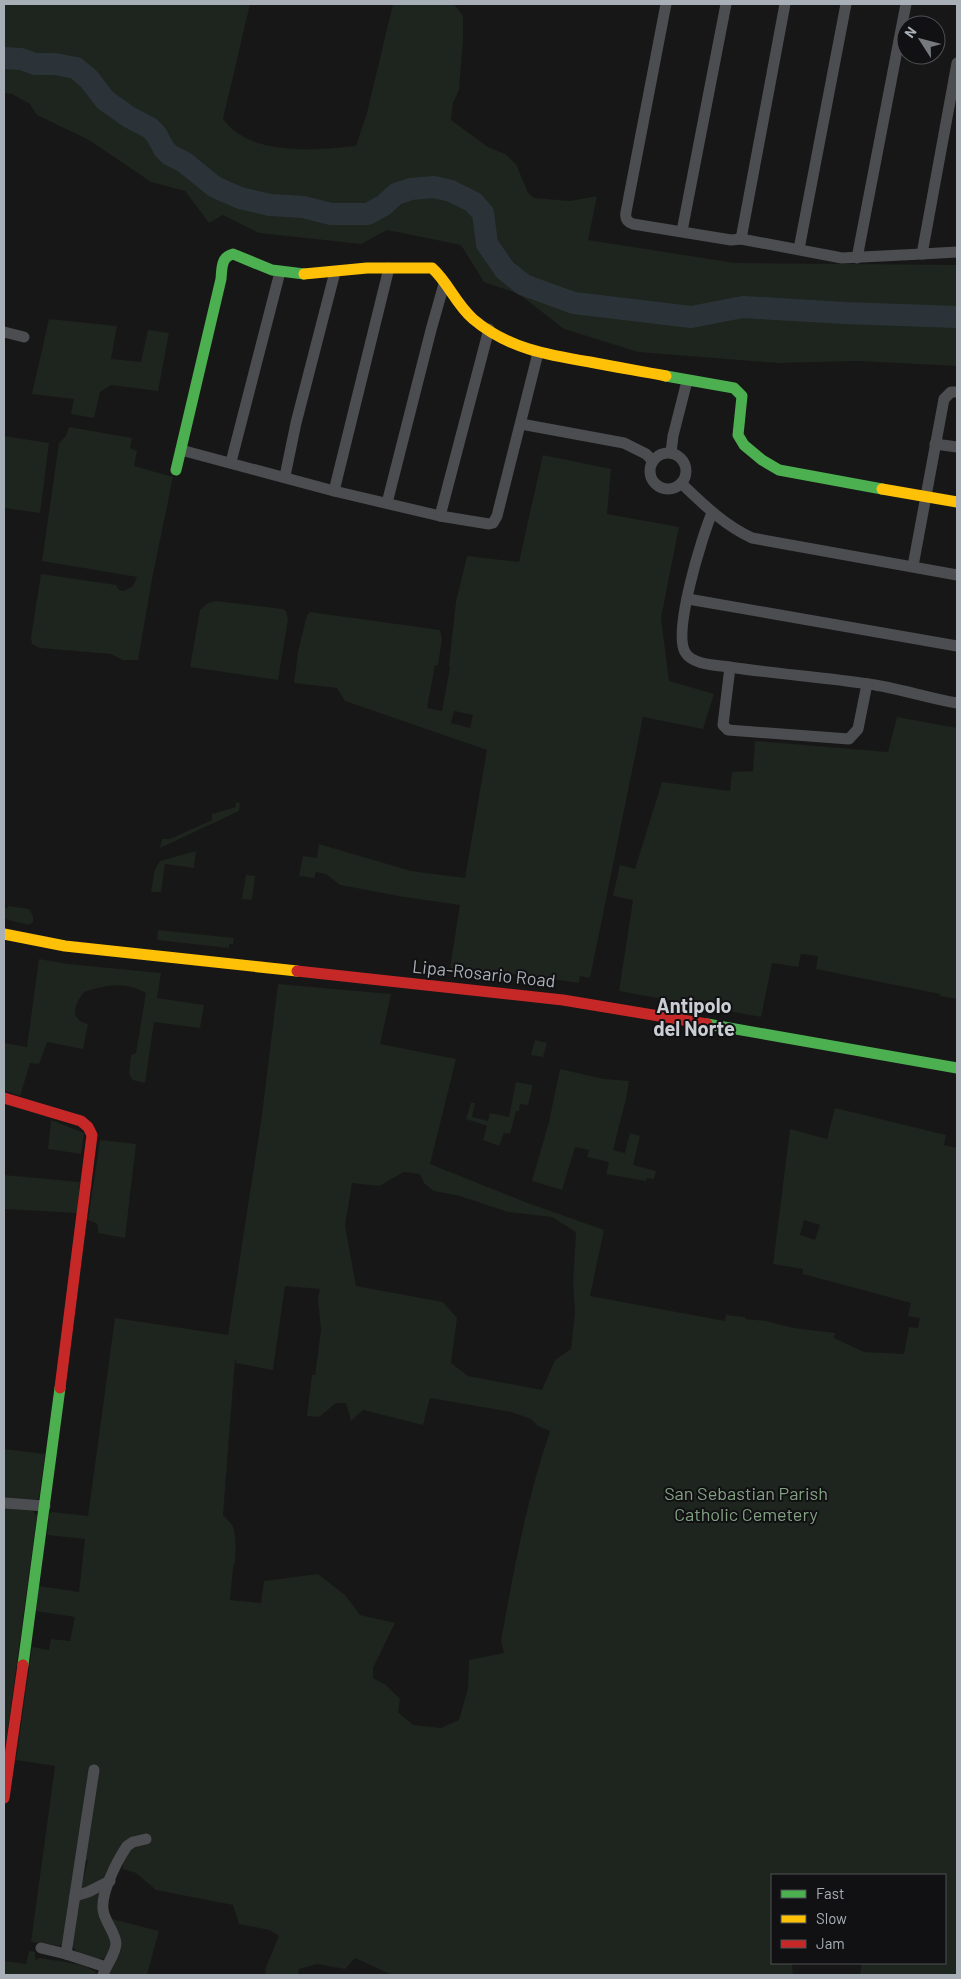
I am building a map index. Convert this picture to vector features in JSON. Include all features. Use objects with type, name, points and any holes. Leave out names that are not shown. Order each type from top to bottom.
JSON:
[{"type":"street","points":[[666,4],[625,218],[628,221],[633,224],[799,249],[831,257],[856,258],[957,252]]},
{"type":"street","points":[[682,231],[726,4]]},
{"type":"street","points":[[741,239],[785,4]]},
{"type":"street","points":[[799,249],[846,4]]},
{"type":"street","points":[[856,258],[906,4]]},
{"type":"street","points":[[922,254],[957,66]]},
{"type":"street","points":[[176,470],[221,279],[223,261],[228,255],[233,254],[257,265],[280,272],[300,274],[335,272],[349,269],[432,268],[458,304],[472,317],[489,329],[524,348],[538,353],[730,386],[738,392],[742,400],[738,430],[741,440],[758,456],[779,470],[957,502]]},
{"type":"street","points":[[334,491],[389,268]]},
{"type":"street","points":[[231,462],[280,272]]},
{"type":"street","points":[[285,476],[296,423],[335,272]]},
{"type":"street","points":[[387,504],[444,284]]},
{"type":"street","points":[[440,516],[489,329]]},
{"type":"street","points":[[4,332],[24,337]]},
{"type":"street","points":[[182,450],[387,504],[484,524],[492,523],[497,516],[538,353]]},
{"type":"street","points":[[671,453],[673,436],[687,380]]},
{"type":"street","points":[[913,566],[944,399],[951,392],[957,392]]},
{"type":"street","points":[[521,424],[624,443],[646,454],[653,461]]},
{"type":"street","points":[[935,444],[957,447]]},
{"type":"street","points":[[671,453],[680,458],[686,467],[684,478],[671,489],[659,487],[654,483],[650,472],[653,461],[660,454],[671,453]]},
{"type":"street","points":[[681,482],[712,513],[752,538],[957,575]]},
{"type":"street","points":[[712,513],[704,531],[681,632],[683,648],[689,658],[699,662],[730,667],[867,684],[957,703]]},
{"type":"street","points":[[688,599],[957,646]]},
{"type":"street","points":[[730,667],[723,725],[728,730],[849,739],[858,729],[867,684]]},
{"type":"street","name":"Lipa-Rosario Road","points":[[4,934],[65,946],[563,1000],[818,1042],[957,1068]]},
{"type":"street","points":[[4,1098],[81,1121],[88,1127],[92,1135],[45,1506],[4,1798]]},
{"type":"street","points":[[4,1503],[45,1506]]},
{"type":"street","points":[[66,1954],[94,1770]]},
{"type":"street","points":[[40,1948],[66,1954],[104,1971],[114,1952],[116,1943],[106,1921],[102,1906],[103,1896],[127,1846],[133,1842],[146,1840]]},
{"type":"street","points":[[75,1896],[88,1892],[110,1880]]},
{"type":"green space","points":[[4,4],[250,4],[223,119],[235,131],[250,140],[285,148],[322,149],[356,146],[367,113],[393,4],[454,4],[463,16],[463,39],[459,90],[453,103],[451,120],[488,147],[505,154],[516,164],[528,193],[534,198],[570,201],[597,196],[588,240],[735,263],[957,265],[957,366],[857,361],[777,363],[638,352],[564,329],[519,294],[484,282],[461,245],[387,230],[361,244],[259,233],[223,215],[209,223],[185,191],[151,182],[89,140],[37,115],[30,104],[12,94],[4,93]]},
{"type":"green space","points":[[49,319],[117,326],[111,359],[141,362],[148,330],[169,333],[158,391],[111,385],[100,392],[94,418],[71,414],[74,399],[32,394]]},
{"type":"green space","points":[[69,427],[132,438],[130,448],[137,451],[134,466],[173,477],[138,660],[123,660],[111,654],[40,648],[32,644],[31,638],[41,574],[116,585],[119,590],[124,591],[133,586],[137,577],[42,561],[59,443],[66,436]]},
{"type":"green space","points":[[4,436],[49,443],[40,513],[4,508]]},
{"type":"green space","points":[[543,455],[611,469],[607,514],[679,527],[661,618],[669,681],[714,694],[703,729],[643,717],[590,978],[580,976],[579,983],[533,976],[450,968],[460,905],[340,885],[326,874],[316,872],[314,878],[299,876],[303,856],[317,858],[319,844],[411,871],[465,878],[487,750],[345,701],[337,688],[294,683],[298,652],[307,615],[310,612],[440,630],[442,639],[438,665],[435,665],[427,708],[442,711],[450,668],[456,602],[467,556],[519,562]],"holes":[[[454,711],[473,715],[470,728],[451,723]]]},
{"type":"green space","points":[[216,601],[283,609],[286,611],[288,619],[278,680],[190,667],[200,610],[208,603]]},
{"type":"green space","points":[[897,717],[957,728],[957,999],[816,969],[818,956],[801,954],[798,967],[772,963],[761,1017],[619,991],[633,900],[613,896],[620,865],[635,869],[662,782],[730,791],[732,772],[753,771],[755,741],[888,752]]},
{"type":"green space","points":[[236,802],[240,803],[239,811],[160,848],[162,839],[170,839],[212,820],[212,814],[236,807]]},
{"type":"green space","points":[[196,851],[194,868],[165,864],[161,892],[151,892],[155,869],[160,861]]},
{"type":"green space","points":[[246,875],[255,876],[252,900],[242,899]]},
{"type":"green space","points":[[9,906],[29,909],[33,916],[33,922],[29,925],[4,919],[4,910]]},
{"type":"green space","points":[[158,930],[234,938],[233,944],[229,944],[229,948],[157,940]]},
{"type":"green space","points":[[39,959],[68,964],[161,973],[157,998],[204,1005],[200,1028],[154,1022],[145,1083],[133,1080],[129,1074],[131,1055],[136,1053],[146,993],[138,989],[115,985],[84,992],[78,1001],[75,1011],[78,1019],[88,1024],[83,1049],[47,1042],[39,1064],[30,1063],[20,1096],[4,1090],[4,1043],[27,1047]]},
{"type":"green space","name":"San Sebastian Parish Catholic Cemetery","points":[[278,984],[391,994],[380,1044],[456,1059],[430,1164],[525,1202],[604,1230],[590,1296],[725,1321],[726,1315],[745,1317],[745,1319],[766,1321],[794,1328],[835,1333],[834,1338],[864,1352],[904,1354],[909,1327],[918,1328],[920,1318],[908,1316],[911,1303],[803,1274],[803,1269],[773,1264],[790,1129],[827,1139],[835,1108],[946,1135],[944,1145],[957,1148],[957,1975],[860,1975],[862,1964],[946,1964],[946,1874],[771,1874],[771,1964],[792,1964],[793,1975],[392,1975],[355,1958],[345,1969],[317,1964],[299,1969],[298,1975],[265,1975],[266,1967],[279,1936],[270,1930],[239,1924],[233,1905],[156,1890],[136,1873],[123,1869],[123,1863],[134,1838],[109,1876],[85,1889],[81,1888],[88,1860],[76,1860],[62,1946],[31,1942],[55,1766],[16,1760],[32,1647],[49,1650],[51,1639],[70,1641],[75,1617],[35,1611],[39,1586],[79,1592],[85,1539],[47,1535],[49,1514],[52,1512],[88,1516],[115,1318],[228,1335],[262,1115]],"holes":[[[404,1172],[420,1174],[424,1183],[434,1191],[460,1196],[508,1212],[552,1217],[576,1232],[573,1283],[575,1312],[571,1349],[555,1360],[542,1390],[468,1376],[451,1363],[457,1318],[443,1302],[356,1286],[345,1225],[352,1183],[379,1186]],[[804,1220],[820,1225],[815,1240],[800,1235]],[[285,1286],[320,1289],[318,1298],[321,1330],[315,1375],[312,1375],[307,1416],[319,1417],[336,1403],[346,1403],[351,1421],[363,1410],[423,1425],[430,1398],[511,1412],[531,1419],[538,1426],[550,1431],[527,1510],[516,1562],[501,1641],[504,1653],[469,1660],[468,1688],[459,1720],[441,1728],[413,1725],[398,1712],[400,1699],[386,1685],[373,1678],[373,1668],[395,1623],[360,1615],[346,1596],[318,1574],[264,1581],[261,1603],[230,1600],[235,1542],[232,1525],[223,1515],[235,1359],[236,1363],[273,1370]]]},
{"type":"green space","points":[[535,1040],[547,1043],[543,1057],[531,1055]]},
{"type":"green space","points":[[560,1069],[604,1079],[629,1081],[613,1150],[625,1153],[630,1133],[640,1136],[633,1165],[656,1171],[654,1179],[647,1178],[646,1181],[606,1174],[609,1162],[587,1157],[589,1150],[575,1147],[562,1190],[532,1181],[549,1122]]},
{"type":"green space","points":[[516,1082],[533,1085],[528,1105],[520,1104],[519,1111],[516,1111],[510,1134],[504,1133],[499,1146],[483,1140],[487,1126],[466,1119],[471,1103],[475,1103],[472,1117],[488,1121],[490,1113],[509,1117]]},
{"type":"green space","points":[[51,1120],[84,1133],[81,1154],[48,1149]]},
{"type":"green space","points":[[100,1140],[136,1144],[125,1238],[98,1233],[96,1223],[88,1220]]},
{"type":"green space","points":[[4,1175],[80,1182],[77,1213],[4,1209]]},
{"type":"green space","points":[[4,1449],[45,1454],[39,1498],[4,1499]]},
{"type":"green space","points":[[4,1508],[33,1511],[37,1516],[4,1757]]},
{"type":"green space","points":[[103,1888],[112,1944],[106,1958],[96,1959],[81,1954],[72,1944],[79,1897]]},
{"type":"green space","points":[[108,1918],[159,1931],[147,1975],[108,1975],[117,1954]]},
{"type":"green space","points":[[29,1951],[35,1952],[35,1960],[40,1958],[80,1965],[94,1971],[98,1975],[4,1975],[4,1961],[26,1964]]},
{"type":"waterway","points":[[4,58],[21,59],[35,64],[55,64],[76,68],[89,79],[105,100],[129,117],[150,128],[170,155],[184,162],[215,187],[240,198],[270,205],[303,207],[331,214],[368,214],[384,205],[396,194],[411,189],[434,187],[451,191],[473,202],[483,213],[487,244],[505,270],[524,285],[574,303],[691,317],[743,307],[957,317]]},
{"type":"traffic: fast","points":[[176,470],[224,260],[233,254],[272,270],[304,274]]},
{"type":"traffic: fast","points":[[666,376],[734,388],[742,396],[738,435],[744,445],[762,460],[779,470],[882,489]]},
{"type":"traffic: fast","points":[[707,1024],[957,1068]]},
{"type":"traffic: fast","points":[[23,1665],[60,1388]]},
{"type":"traffic: slow","points":[[304,274],[367,268],[432,268],[473,319],[486,329],[514,344],[543,353],[666,376]]},
{"type":"traffic: slow","points":[[882,489],[957,502]]},
{"type":"traffic: slow","points":[[4,934],[65,946],[297,971]]},
{"type":"traffic: jam","points":[[297,971],[563,1000],[707,1024]]},
{"type":"traffic: jam","points":[[4,1098],[81,1121],[88,1127],[92,1135],[60,1388]]},
{"type":"traffic: jam","points":[[4,1798],[23,1665]]},
{"type":"district","name":"Antipolo del Norte","points":[[694,1016]]}]
